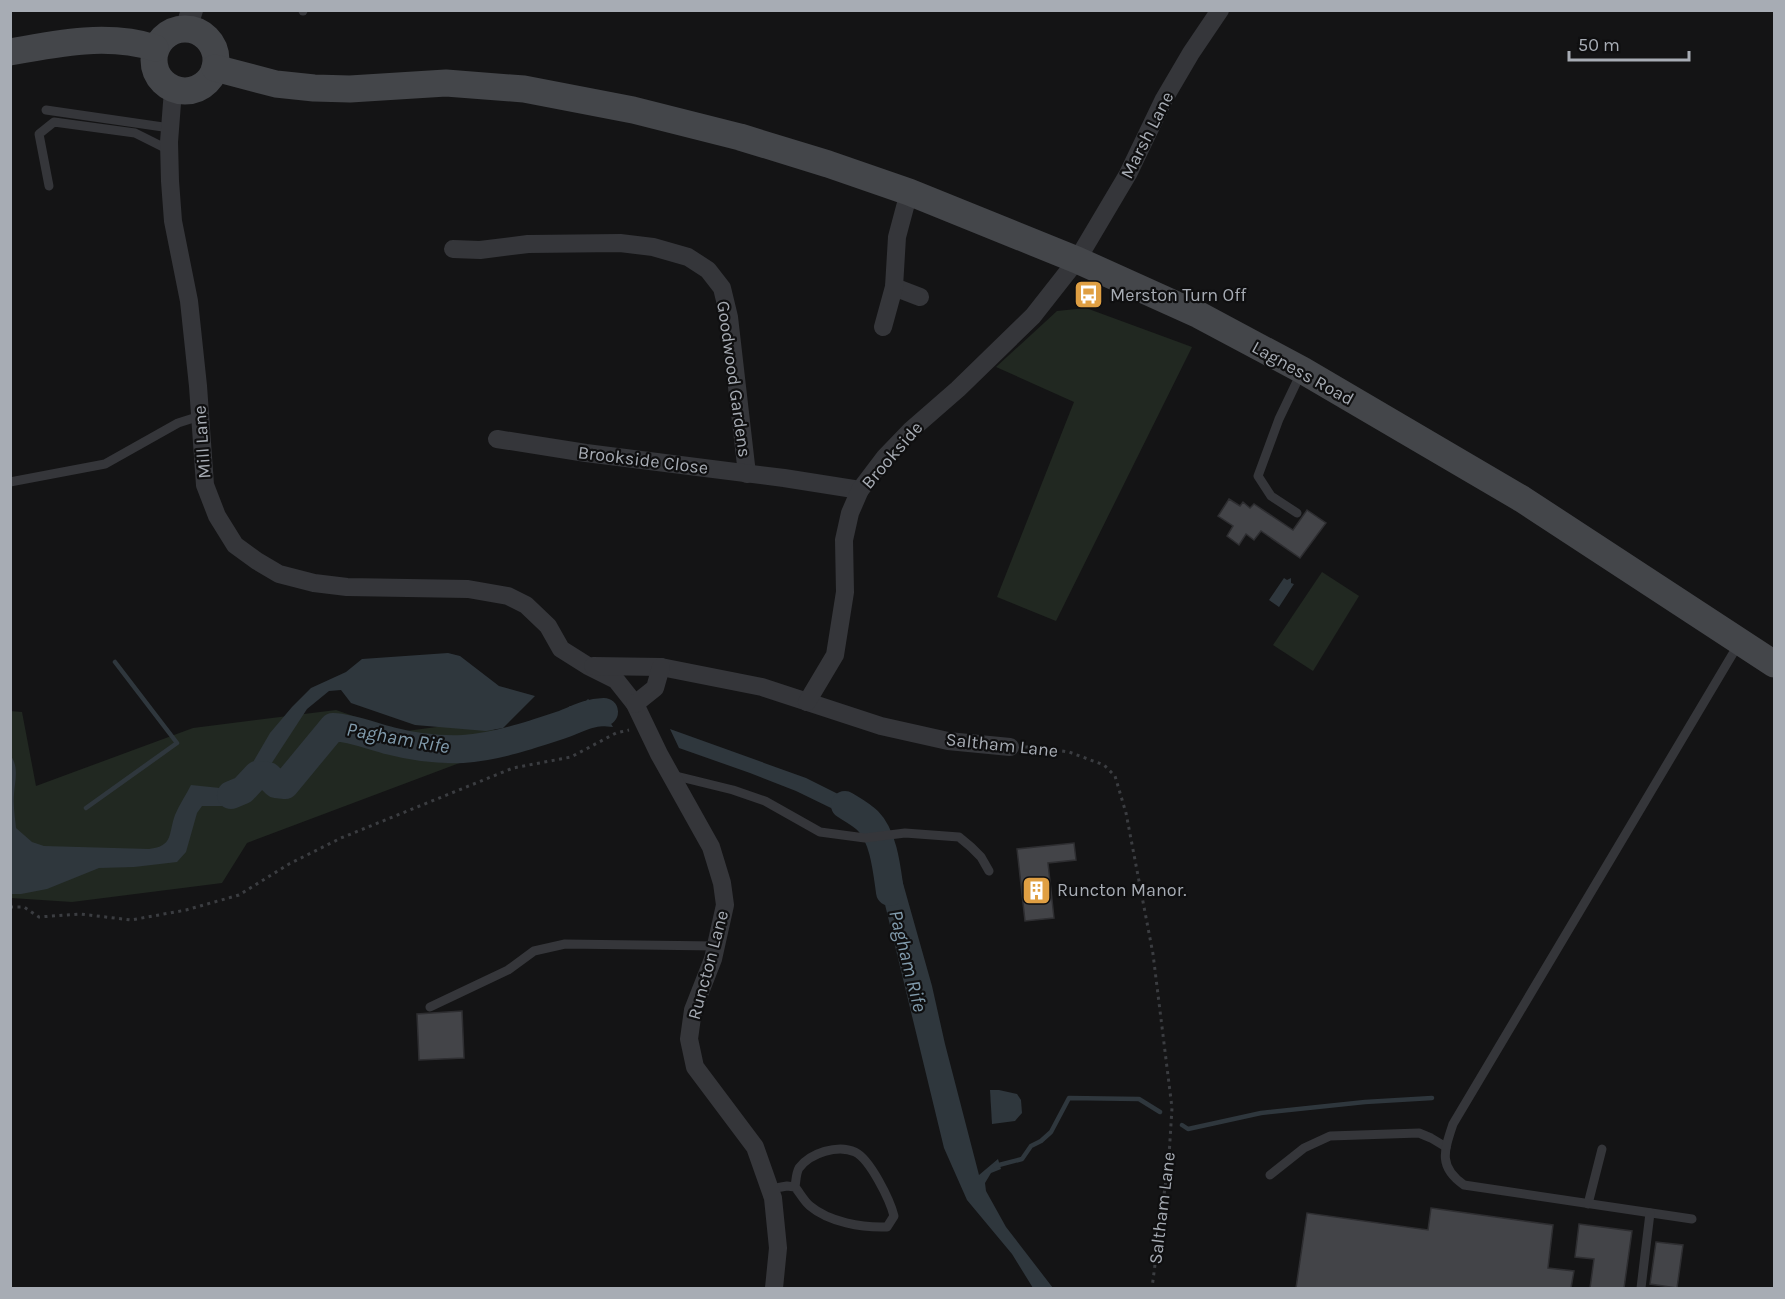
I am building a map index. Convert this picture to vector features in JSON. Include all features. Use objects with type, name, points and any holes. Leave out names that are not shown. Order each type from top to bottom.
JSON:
[{"type":"main road","points":[[189,20],[214,48],[215,68],[211,78],[194,90],[184,92],[173,90],[158,77],[154,68],[155,48],[169,32],[179,29],[189,20]]},
{"type":"main road","points":[[10,52],[97,40],[117,40],[155,48]]},
{"type":"main road","name":"Lagness Road","points":[[215,68],[276,84],[314,88],[350,89],[446,83],[524,89],[633,111],[740,137],[909,192],[1077,260],[1199,315],[1302,370],[1522,499],[1741,640],[1774,664]]},
{"type":"street","name":"Marsh Lane","points":[[1077,260],[1128,174],[1191,53],[1220,10]]},
{"type":"street","name":"Mill Lane","points":[[173,90],[169,150],[173,221],[189,301],[205,485],[218,516],[235,545],[256,561],[279,574],[314,583],[347,587],[468,589],[508,597],[526,605],[548,626],[561,649],[616,680]]},
{"type":"street","points":[[883,327],[894,287],[897,237],[909,192]]},
{"type":"street","name":"Goodwood Gardens","points":[[453,249],[480,259],[528,244],[620,243],[653,247],[688,257],[708,270],[722,288],[729,317],[747,474]]},
{"type":"street","name":"Brookside","points":[[807,702],[835,655],[845,592],[844,540],[850,513],[860,490],[911,430],[958,389],[1033,316],[1077,260]]},
{"type":"street","points":[[894,287],[920,297]]},
{"type":"street","name":"Brookside Close","points":[[497,439],[860,490]]},
{"type":"street","name":"Saltham Lane","points":[[588,666],[661,667],[762,687],[881,726],[948,741],[1010,747]]},
{"type":"street","points":[[635,704],[655,688],[661,667]]},
{"type":"street","name":"Runcton Lane","points":[[616,680],[635,704],[670,774],[711,847],[722,883],[725,905],[713,959],[693,1010],[689,1039],[695,1067],[755,1147],[773,1197],[778,1248],[774,1288]]},
{"type":"lane","points":[[46,110],[170,128]]},
{"type":"lane","points":[[49,186],[39,134],[54,123],[135,133],[169,150]]},
{"type":"lane","points":[[1297,513],[1270,496],[1258,476],[1279,419],[1302,370]]},
{"type":"lane","points":[[10,482],[105,464],[178,423],[200,416]]},
{"type":"lane","points":[[1692,1219],[1464,1185],[1452,1177],[1446,1168],[1446,1147],[1453,1124],[1741,640]]},
{"type":"lane","points":[[670,774],[733,790],[765,801],[820,832],[866,838],[905,833],[959,837],[981,857],[989,871]]},
{"type":"lane","points":[[430,1007],[508,970],[534,951],[565,944],[716,946]]},
{"type":"lane","points":[[1270,1175],[1304,1148],[1330,1136],[1419,1133],[1446,1147]]},
{"type":"lane","points":[[1588,1204],[1602,1149]]},
{"type":"lane","points":[[770,1189],[795,1187],[807,1204],[820,1213],[871,1228],[887,1227],[894,1216],[892,1207],[873,1170],[856,1153],[829,1150],[808,1160],[798,1170],[795,1187]]},
{"type":"lane","points":[[1641,1288],[1650,1213]]},
{"type":"path","points":[[10,907],[24,907],[39,917],[80,914],[131,920],[186,910],[239,895],[289,864],[341,838],[513,768],[571,757],[616,733],[646,727]]},
{"type":"path","name":"Saltham Lane","points":[[1010,747],[1037,747],[1069,752],[1104,765],[1115,776],[1126,813],[1153,954],[1172,1108],[1152,1288]]},
{"type":"shaded area","points":[[1086,308],[1192,347],[1056,621],[997,597],[1074,402],[996,367],[1057,311]]},
{"type":"shaded area","points":[[1322,572],[1359,596],[1313,671],[1273,645]]},
{"type":"shaded area","points":[[336,710],[399,732],[489,720],[502,747],[247,843],[222,883],[72,902],[11,898],[10,711],[22,712],[36,786],[193,728]]},
{"type":"water","points":[[1284,578],[1287,580],[1291,578],[1291,583],[1294,584],[1279,607],[1269,600]]},
{"type":"water","points":[[448,653],[460,656],[499,686],[535,696],[503,728],[486,731],[415,725],[351,703],[341,690],[329,691],[307,709],[247,801],[232,806],[202,806],[197,813],[186,852],[177,862],[99,868],[47,889],[11,894],[11,756],[16,770],[14,802],[16,828],[32,842],[44,846],[149,849],[163,845],[169,838],[175,815],[191,785],[235,787],[245,776],[270,733],[311,688],[346,672],[362,659]]},
{"type":"water","points":[[588,699],[604,712],[613,727],[578,724],[568,728],[563,712],[570,706],[580,707]]},
{"type":"water","points":[[670,729],[806,778],[867,811],[883,830],[858,828],[831,808],[796,791],[679,748]]},
{"type":"water","points":[[873,855],[895,855],[932,986],[979,1175],[998,1159],[1001,1169],[991,1173],[985,1183],[986,1191],[1006,1227],[1053,1288],[1033,1288],[1012,1254],[967,1200],[944,1148]]},
{"type":"water","points":[[990,1090],[1017,1094],[1021,1100],[1022,1113],[1015,1121],[992,1124]]},
{"type":"building","points":[[1229,499],[1240,506],[1243,502],[1250,508],[1254,504],[1293,530],[1307,510],[1326,523],[1300,558],[1261,531],[1254,540],[1246,534],[1239,545],[1227,536],[1233,526],[1218,516]]},
{"type":"building","name":"Runcton Manor.","points":[[1074,843],[1076,860],[1048,863],[1054,918],[1025,921],[1017,849]]},
{"type":"building","points":[[462,1011],[464,1058],[419,1060],[417,1014]]},
{"type":"building","points":[[1431,1208],[1553,1225],[1548,1268],[1574,1271],[1571,1288],[1296,1288],[1307,1213],[1428,1230]]},
{"type":"building","points":[[1579,1224],[1632,1231],[1624,1288],[1590,1288],[1594,1259],[1575,1257]]},
{"type":"building","points":[[1656,1242],[1683,1245],[1677,1288],[1650,1284]]},
{"type":"waterway","points":[[86,808],[177,743],[115,662]]},
{"type":"waterway","name":"Pagham Rife","points":[[231,795],[243,790],[257,775],[268,776],[276,784],[285,785],[333,727],[409,745],[463,749],[513,740],[587,715],[604,712]]},
{"type":"waterway","name":"Pagham Rife","points":[[845,805],[868,821],[878,836],[884,855],[890,892]]},
{"type":"waterway","points":[[995,1166],[1022,1159],[1031,1146],[1051,1132],[1069,1098],[1139,1099],[1160,1112]]},
{"type":"waterway","points":[[1182,1125],[1188,1129],[1261,1113],[1365,1102],[1432,1098]]},
{"type":"place","name":"Merston Turn Off","points":[[1089,295]]},
{"type":"place","name":"Runcton Manor.","points":[[1036,890]]}]
